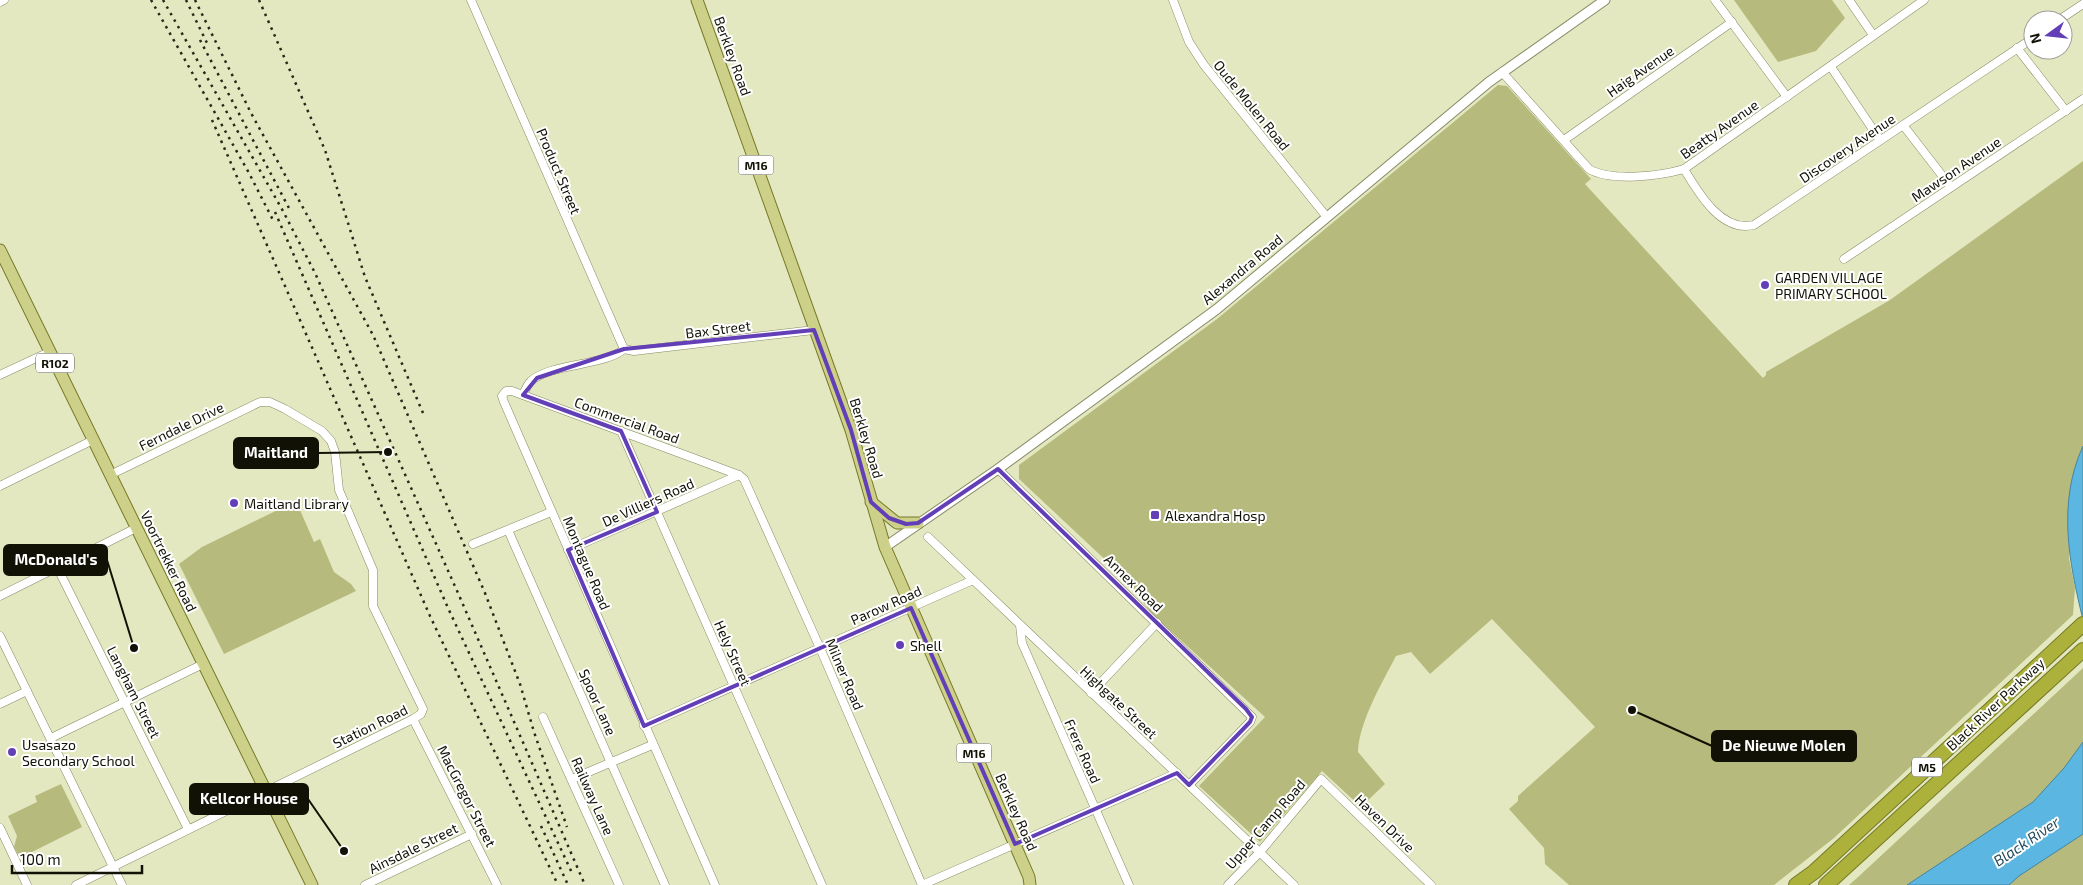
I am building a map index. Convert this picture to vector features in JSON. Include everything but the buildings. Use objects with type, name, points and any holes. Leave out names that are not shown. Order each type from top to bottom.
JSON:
[{"type":"highway","name":"Black River Parkway","points":[[1796,885],[1814,872],[2080,627]]},
{"type":"highway","name":"Black River Parkway","points":[[1826,885],[2082,651]]},
{"type":"main road","name":"Berkley Road","points":[[697,0],[851,430],[871,502],[886,546],[911,608],[1032,882]]},
{"type":"main road","name":"Voortrekker Road","points":[[0,250],[3,264],[93,440],[312,885]]},
{"type":"main road","points":[[871,502],[897,522],[918,523]]},
{"type":"street","points":[[0,2],[4,0]]},
{"type":"street","name":"Product Street","points":[[471,0],[625,350]]},
{"type":"street","name":"Oude Molen Road","points":[[1173,0],[1189,42],[1200,60],[1326,216]]},
{"type":"street","name":"Alexandra Road","points":[[886,546],[998,469],[1217,309],[1326,216],[1502,72],[1605,0]]},
{"type":"street","points":[[1715,0],[1787,97]]},
{"type":"street","points":[[1849,0],[1873,36]]},
{"type":"street","name":"Beatty Avenue","points":[[1502,72],[1589,169],[1596,173],[1658,175],[1684,169],[1924,0]]},
{"type":"street","name":"Haig Avenue","points":[[1564,140],[1732,22]]},
{"type":"street","name":"Discovery Avenue","points":[[1684,169],[1711,209],[1740,226],[1754,225],[2023,44]]},
{"type":"street","points":[[2017,48],[2066,111]]},
{"type":"street","points":[[1831,67],[1880,140]]},
{"type":"street","name":"Mawson Avenue","points":[[1844,259],[2083,99]]},
{"type":"street","points":[[1903,125],[1951,187]]},
{"type":"street","name":"Bax Street","points":[[522,395],[530,382],[537,378],[579,364],[615,356],[625,350],[634,351],[814,330]]},
{"type":"street","points":[[0,375],[49,352]]},
{"type":"street","name":"Commercial Road","points":[[506,391],[522,395],[739,475]]},
{"type":"street","name":"Montague Road","points":[[506,391],[502,396],[504,402],[652,745],[715,885]]},
{"type":"street","name":"Ferndale Drive","points":[[110,475],[264,401]]},
{"type":"street","name":"Station Road","points":[[76,885],[421,714],[423,706],[373,606],[373,570],[341,494],[333,446],[322,431],[285,409],[264,401]]},
{"type":"street","name":"Hely Street","points":[[621,431],[822,885]]},
{"type":"street","points":[[0,486],[93,440]]},
{"type":"street","name":"Annex Road","points":[[998,469],[1252,717],[1250,722],[1189,785]]},
{"type":"street","name":"De Villiers Road","points":[[568,550],[739,475]]},
{"type":"street","name":"Milner Road","points":[[739,475],[744,479],[820,648],[922,885]]},
{"type":"street","points":[[473,544],[551,512]]},
{"type":"street","points":[[0,596],[136,528]]},
{"type":"street","name":"Spoor Lane","points":[[508,530],[665,885]]},
{"type":"street","name":"Highgate Street","points":[[928,537],[1294,885]]},
{"type":"street","name":"Langham Street","points":[[57,567],[188,829]]},
{"type":"street","name":"Parow Road","points":[[644,726],[973,580]]},
{"type":"street","points":[[1091,693],[1157,623]]},
{"type":"street","name":"Frere Road","points":[[1020,625],[1022,642],[1129,885]]},
{"type":"street","points":[[0,636],[122,885]]},
{"type":"street","points":[[51,738],[203,664]]},
{"type":"street","points":[[0,704],[27,691]]},
{"type":"street","name":"Railway Lane","points":[[543,717],[619,885]]},
{"type":"street","name":"MacGregor Street","points":[[413,719],[497,885]]},
{"type":"street","points":[[572,779],[652,745]]},
{"type":"street","points":[[922,885],[1177,773]]},
{"type":"street","name":"Upper Camp Road","points":[[1228,885],[1260,852],[1321,779]]},
{"type":"street","name":"Haven Drive","points":[[1321,779],[1430,885]]},
{"type":"street","points":[[0,828],[27,885]]},
{"type":"street","name":"Ainsdale Street","points":[[365,885],[472,834]]},
{"type":"highlighted area","points":[[814,330],[851,430],[871,502],[889,518],[906,524],[918,523],[998,469],[1246,709],[1252,717],[1250,722],[1189,785],[1177,773],[1015,844],[911,608],[644,726],[568,550],[657,512],[621,431],[523,395],[537,378],[624,349]]},
{"type":"green space","points":[[1734,0],[1832,0],[1845,18],[1816,51],[1778,62]]},
{"type":"green space","points":[[1498,85],[1507,86],[1591,179],[1585,184],[1763,378],[1766,372],[1890,300],[2083,161],[2083,446],[2069,558],[2075,588],[2073,615],[1834,838],[1774,885],[1569,885],[1545,864],[1544,848],[1509,809],[1518,801],[1518,796],[1595,727],[1492,619],[1430,674],[1411,652],[1396,656],[1378,690],[1359,740],[1358,752],[1385,784],[1361,807],[1322,771],[1260,842],[1199,786],[1265,717],[1151,613],[1129,582],[1019,479],[1019,465],[1217,319]]},
{"type":"green space","points":[[296,501],[314,542],[320,539],[334,572],[351,584],[356,591],[224,654],[179,564],[202,547]]},
{"type":"green space","points":[[2083,668],[2083,885],[1849,885],[1857,878]]},
{"type":"green space","points":[[61,784],[82,827],[20,858],[14,847],[17,836],[8,816],[37,802],[35,796]]},
{"type":"water","points":[[2083,446],[2083,620],[2073,576],[2068,533],[2068,511],[2075,467]]},
{"type":"water","name":"Black River","points":[[2083,742],[2083,834],[2019,876],[2009,885],[1907,885],[2033,802],[2064,768]]},
{"type":"railway","points":[[151,0],[249,173],[274,222]]},
{"type":"railway","points":[[163,0],[283,211],[315,273],[458,593],[585,885]]},
{"type":"railway","points":[[186,0],[208,45]]},
{"type":"railway","points":[[195,0],[251,113],[373,335],[485,593],[520,684],[534,732],[567,827]]},
{"type":"railway","points":[[259,0],[325,150],[365,277],[423,413]]},
{"type":"railway","points":[[200,40],[290,210]]},
{"type":"railway","points":[[212,120],[430,616],[558,885]]},
{"type":"railway","points":[[275,212],[448,608],[573,875]]},
{"type":"railway","points":[[541,826],[568,885]]},
{"type":"place","name":"GARDEN VILLAGE PRIMARY SCHOOL","points":[[1765,285]]},
{"type":"place","name":"Maitland","points":[[388,452]]},
{"type":"place","name":"Maitland Library","points":[[234,503]]},
{"type":"place","name":"Alexandra Hosp","points":[[1155,515]]},
{"type":"place","name":"Shell","points":[[900,645]]},
{"type":"place","name":"McDonald's","points":[[134,648]]},
{"type":"place","name":"De Nieuwe Molen","points":[[1632,710]]},
{"type":"place","name":"Usasazo Secondary School","points":[[12,752]]},
{"type":"place","name":"Kellcor House","points":[[344,851]]}]
